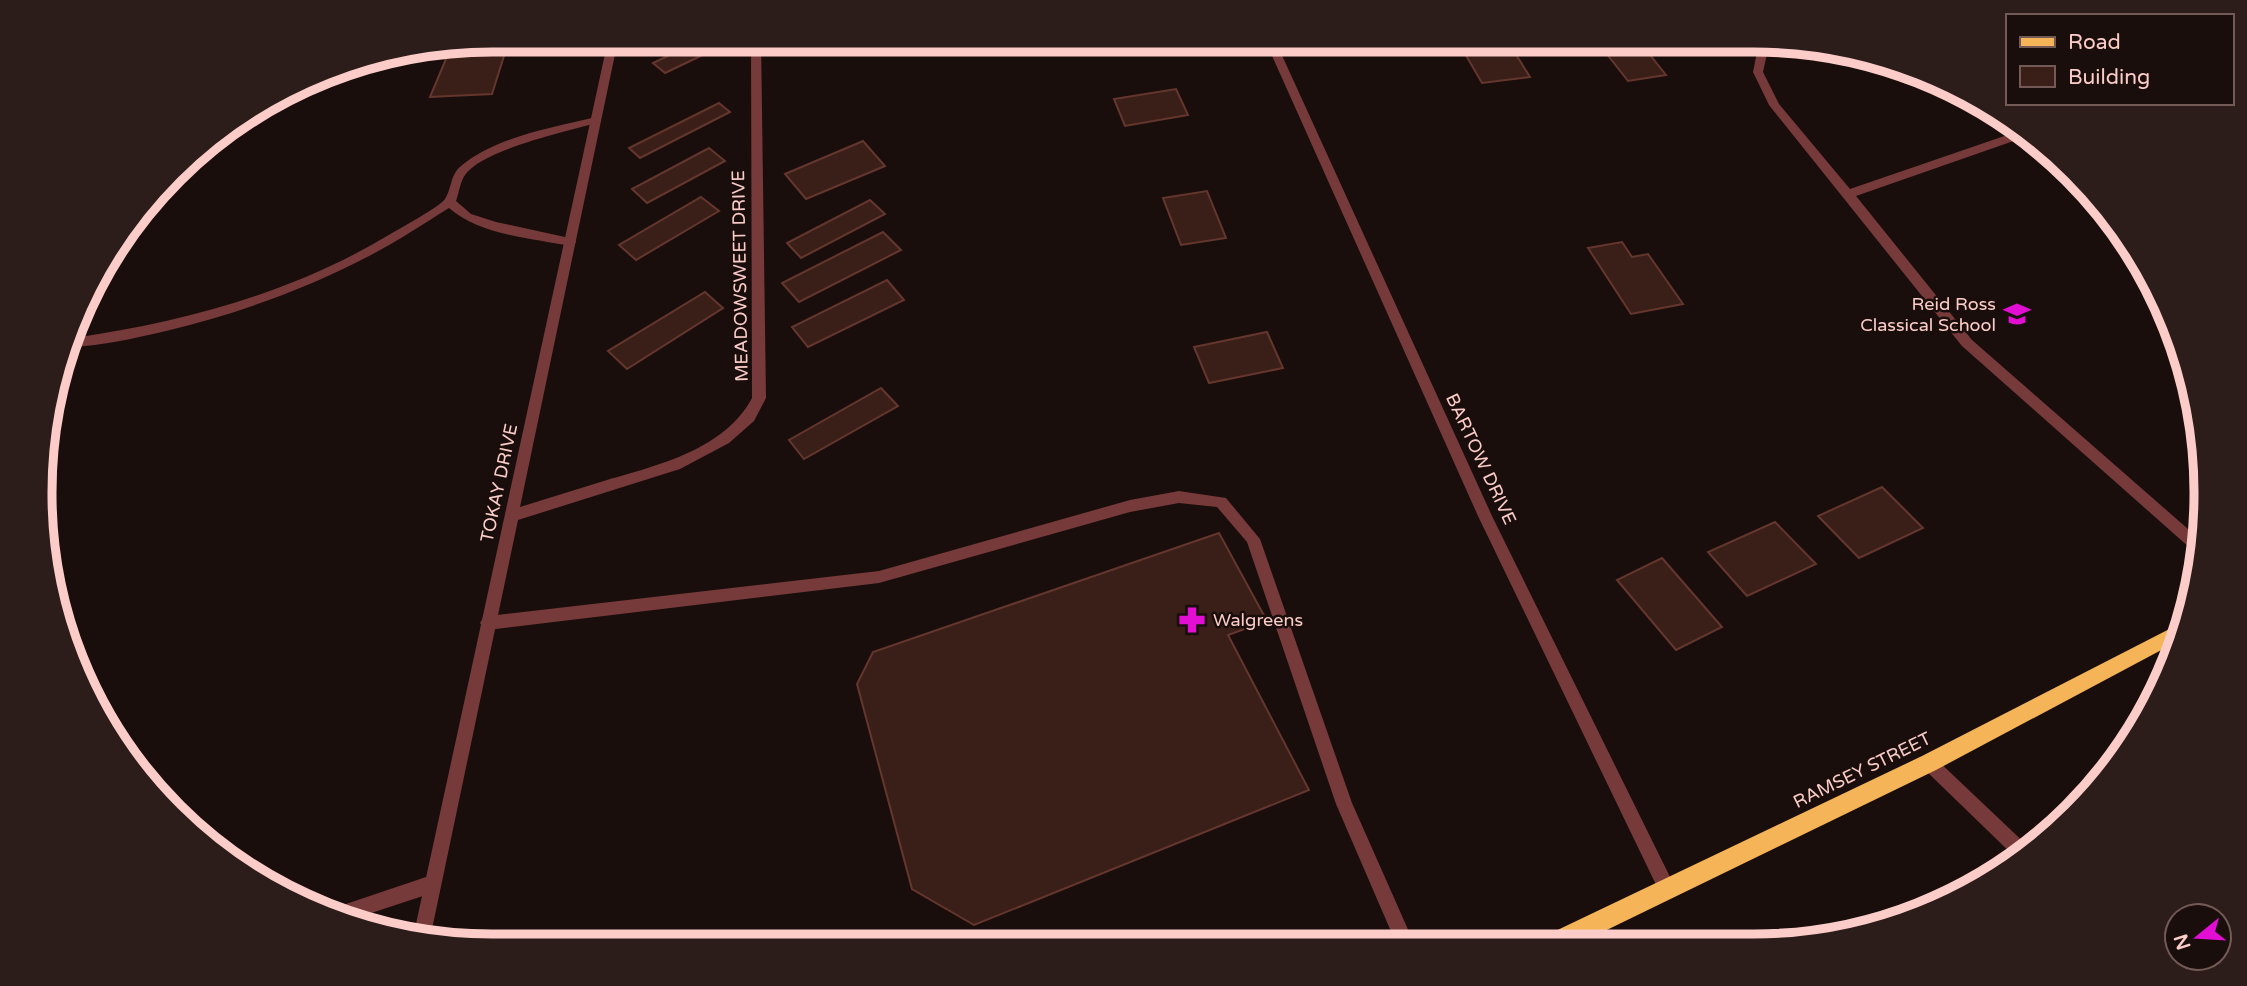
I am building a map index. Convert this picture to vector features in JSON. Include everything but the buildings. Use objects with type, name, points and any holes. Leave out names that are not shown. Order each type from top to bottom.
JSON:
[{"type":"main road","name":"RAMSEY STREET","points":[[1574,934],[1928,763],[2171,636]]},
{"type":"street","name":"TOKAY DRIVE","points":[[423,928],[610,52]]},
{"type":"street","name":"MEADOWSWEET DRIVE","points":[[511,516],[675,465],[724,439],[748,417],[759,398],[755,52]]},
{"type":"street","name":"BARTOW DRIVE","points":[[1275,52],[1485,516],[1667,889]]},
{"type":"street","points":[[1762,52],[1758,72],[1774,105],[1967,343],[2192,541]]},
{"type":"street","points":[[79,343],[193,320],[290,288],[368,251],[450,202],[461,172],[480,159],[513,145],[596,120]]},
{"type":"street","points":[[1848,194],[2012,137]]},
{"type":"street","points":[[450,202],[467,217],[494,226],[570,242]]},
{"type":"street","points":[[488,623],[878,577],[1130,506],[1179,497],[1221,502],[1253,539],[1344,804],[1401,934]]},
{"type":"street","points":[[1928,763],[2016,846]]},
{"type":"street","points":[[353,911],[432,884]]},
{"type":"place","name":"Reid Ross Classical School","points":[[2017,314]]},
{"type":"place","name":"Walgreens","points":[[1192,620]]}]
